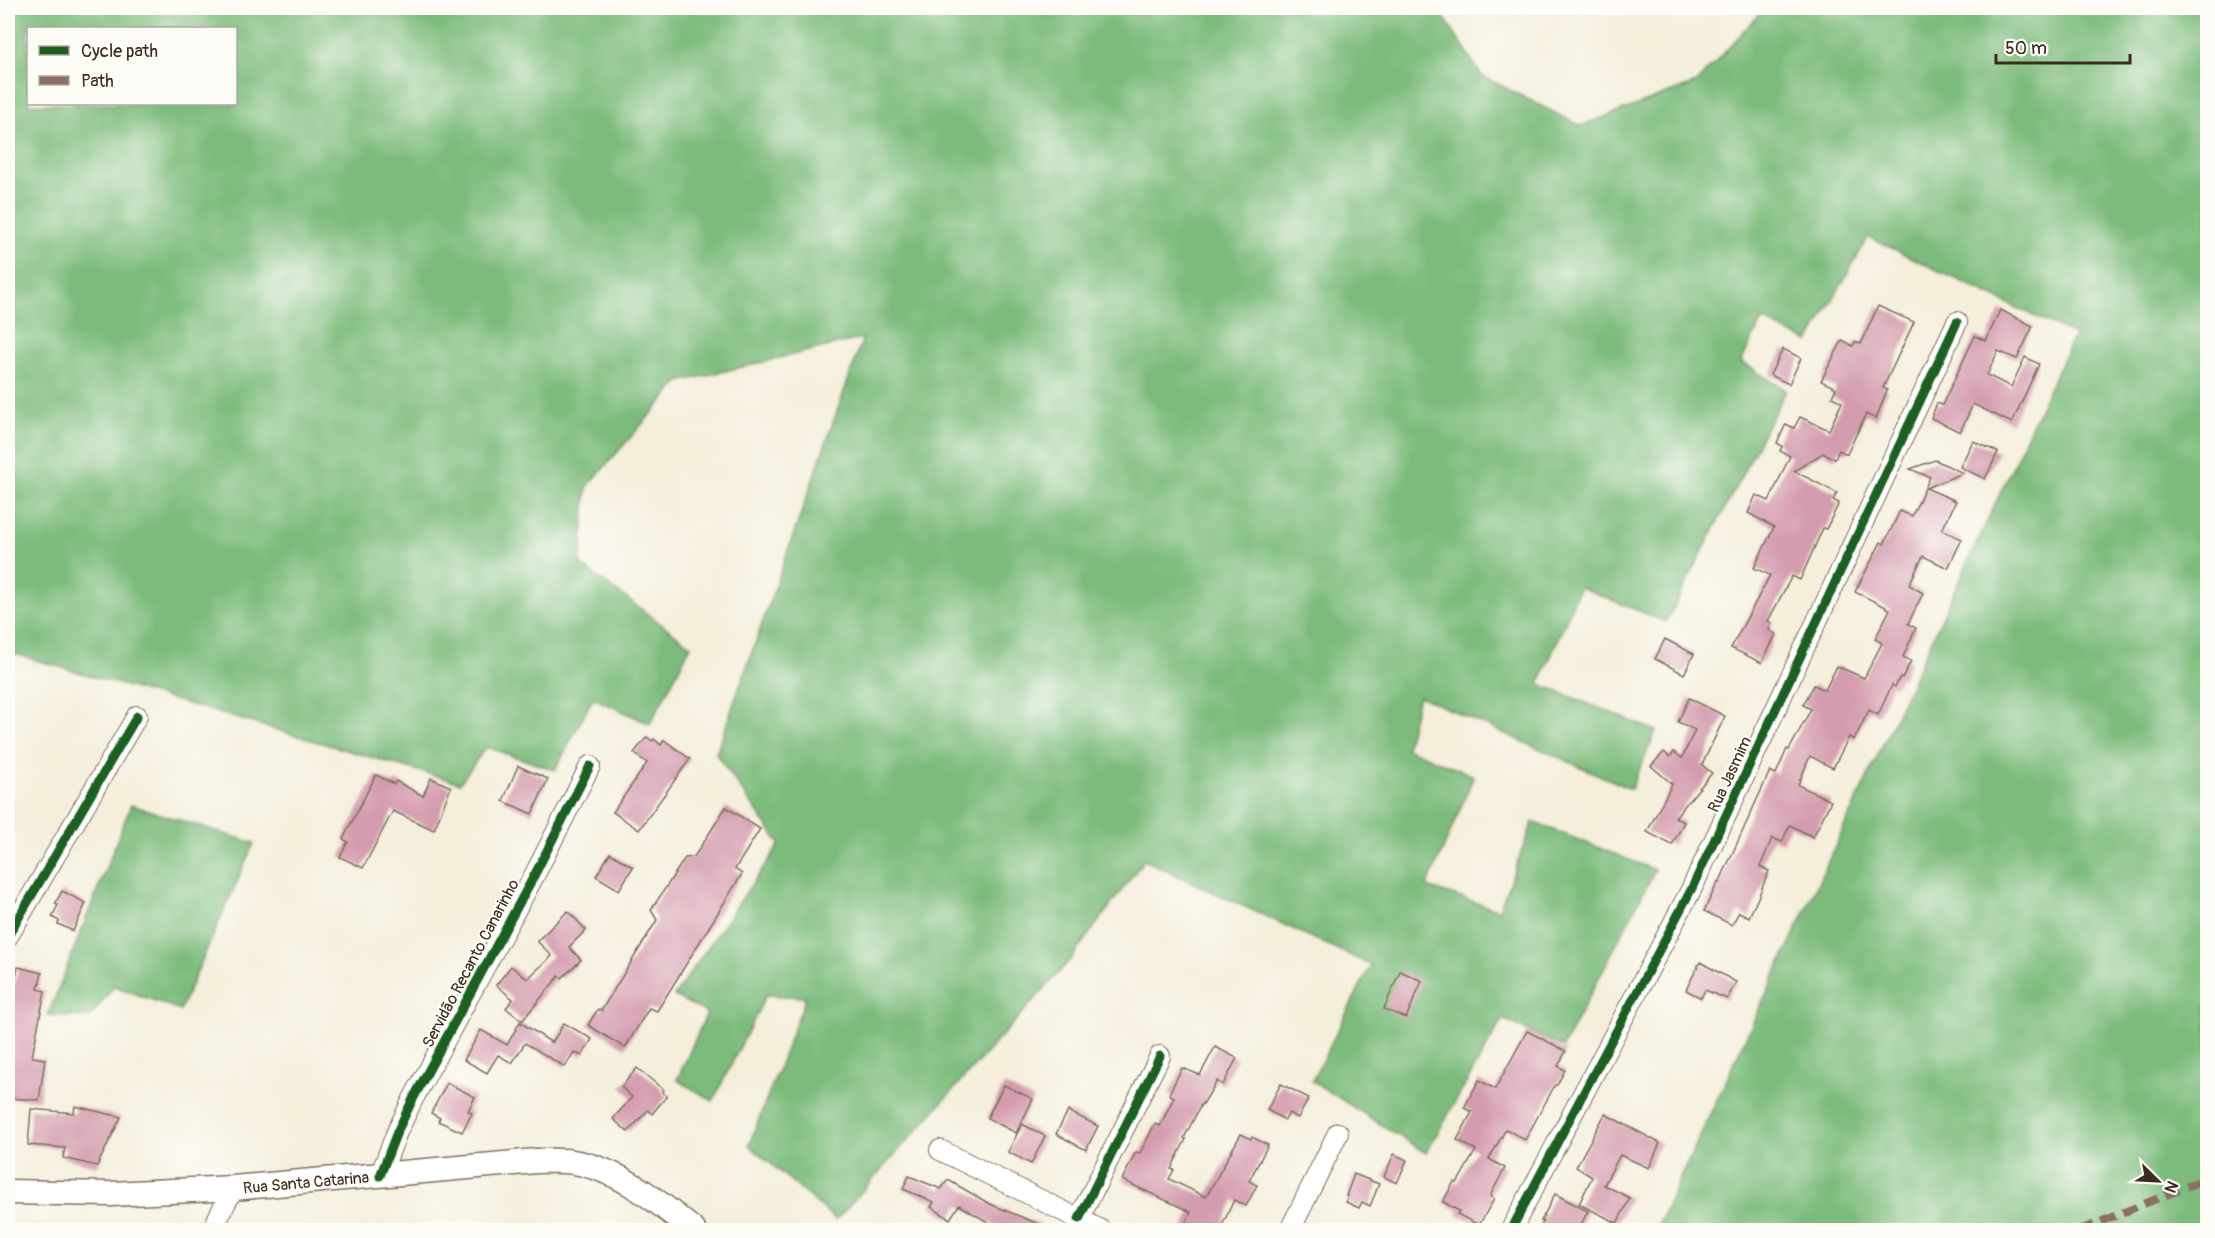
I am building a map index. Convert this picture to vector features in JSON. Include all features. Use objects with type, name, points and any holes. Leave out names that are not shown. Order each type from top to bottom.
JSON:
[{"type":"main road","name":"Rua Santa Catarina","points":[[8,1192],[111,1194],[233,1188],[525,1162],[574,1162],[605,1172],[642,1190],[693,1230]]},
{"type":"street","name":"Rua Jasmim","points":[[1510,1230],[1691,890],[1957,322]]},
{"type":"street","points":[[8,936],[137,716]]},
{"type":"street","name":"Servidão Recanto Canarinho","points":[[380,1176],[413,1099],[535,874],[590,766]]},
{"type":"street","points":[[1079,1219],[1160,1056]]},
{"type":"street","points":[[1290,1230],[1338,1133]]},
{"type":"street","points":[[940,1150],[1101,1230]]},
{"type":"street","points":[[212,1230],[233,1188]]},
{"type":"green space","points":[[8,8],[1438,8],[1482,76],[1581,126],[1696,83],[1765,8],[2207,8],[2207,1230],[1656,1230],[2074,335],[1868,237],[1809,342],[1762,320],[1741,362],[1786,390],[1666,622],[1580,587],[1539,684],[1656,731],[1631,789],[1419,696],[1406,748],[1474,776],[1427,887],[1499,910],[1533,822],[1655,870],[1563,1047],[1503,1019],[1426,1153],[1312,1081],[1371,965],[1144,860],[1070,960],[836,1220],[749,1145],[806,997],[766,995],[713,1101],[677,1080],[707,1013],[674,996],[780,844],[716,754],[863,338],[679,382],[587,487],[580,564],[691,646],[650,724],[593,698],[555,770],[486,747],[460,783],[8,652]]},
{"type":"green space","points":[[131,805],[254,843],[180,1010],[114,986],[90,1017],[48,1015]]},
{"type":"building","points":[[1878,306],[1914,322],[1883,388],[1887,390],[1876,419],[1866,414],[1847,454],[1839,450],[1835,459],[1823,453],[1794,471],[1837,493],[1833,500],[1839,503],[1826,529],[1823,528],[1800,580],[1792,576],[1768,621],[1772,623],[1769,630],[1776,634],[1762,663],[1731,648],[1770,575],[1754,568],[1774,527],[1748,513],[1756,495],[1769,501],[1790,456],[1780,451],[1782,446],[1777,443],[1786,424],[1794,428],[1800,417],[1829,430],[1842,402],[1832,397],[1836,388],[1821,381],[1842,341],[1853,346],[1855,342],[1861,344]]},
{"type":"building","points":[[2000,310],[2033,326],[2017,359],[1998,351],[1987,375],[2011,387],[2025,357],[2039,364],[2012,423],[1973,404],[1960,432],[1931,418],[1937,403],[1942,405],[1975,336],[1986,341]]},
{"type":"building","points":[[1783,349],[1801,358],[1789,384],[1770,375]]},
{"type":"building","points":[[1973,441],[1998,452],[1985,479],[1960,467]]},
{"type":"building","points":[[1935,460],[1963,473],[1926,488],[1956,501],[1942,530],[1962,539],[1948,568],[1923,556],[1909,585],[1923,593],[1908,624],[1916,628],[1903,657],[1911,661],[1895,687],[1892,685],[1878,715],[1869,710],[1854,740],[1849,737],[1833,768],[1810,756],[1798,785],[1831,801],[1813,837],[1790,825],[1782,842],[1772,838],[1760,867],[1769,871],[1757,900],[1749,917],[1739,912],[1732,925],[1704,911],[1770,771],[1776,774],[1787,749],[1789,750],[1811,709],[1803,705],[1814,685],[1825,690],[1837,666],[1864,678],[1882,643],[1875,639],[1890,609],[1855,592],[1881,542],[1884,544],[1900,511],[1912,516],[1930,477],[1910,469]]},
{"type":"building","points":[[1665,639],[1694,654],[1684,674],[1655,659]]},
{"type":"building","points":[[1689,698],[1725,716],[1702,765],[1712,773],[1675,817],[1684,822],[1672,845],[1647,832],[1672,784],[1651,766],[1664,752],[1670,757],[1674,752],[1682,758],[1695,730],[1678,722]]},
{"type":"building","points":[[647,737],[661,745],[664,740],[690,759],[639,830],[613,812],[647,763],[634,753]]},
{"type":"building","points":[[518,766],[548,779],[532,814],[503,801]]},
{"type":"building","points":[[376,775],[394,784],[396,781],[423,796],[431,778],[451,787],[434,830],[393,811],[363,868],[340,857],[348,842],[343,839]]},
{"type":"building","points":[[726,807],[760,829],[735,869],[742,874],[657,1011],[649,1008],[625,1048],[588,1025],[598,1009],[601,1011],[657,920],[651,910],[685,858],[694,857]]},
{"type":"building","points":[[610,853],[633,867],[619,890],[596,876]]},
{"type":"building","points":[[62,891],[86,903],[73,931],[58,924],[59,921],[52,917],[58,905],[55,904]]},
{"type":"building","points":[[568,911],[586,930],[569,947],[581,960],[562,978],[559,976],[522,1021],[506,1008],[513,999],[496,985],[511,966],[527,979],[552,956],[537,941]]},
{"type":"building","points":[[1700,962],[1736,982],[1727,999],[1705,990],[1701,998],[1686,990]]},
{"type":"building","points":[[18,967],[42,973],[38,989],[45,991],[32,1057],[45,1059],[39,1100],[8,1098],[8,1013]]},
{"type":"building","points":[[1400,971],[1422,981],[1406,1018],[1384,1009]]},
{"type":"building","points":[[520,1022],[552,1043],[564,1023],[592,1039],[582,1056],[574,1052],[565,1067],[525,1043],[512,1063],[498,1055],[487,1073],[464,1060],[481,1030],[507,1045]]},
{"type":"building","points":[[1527,1031],[1566,1051],[1558,1066],[1565,1070],[1525,1140],[1506,1129],[1489,1159],[1505,1168],[1490,1196],[1494,1199],[1479,1225],[1457,1214],[1459,1211],[1443,1202],[1476,1150],[1457,1140],[1472,1112],[1464,1108],[1479,1080],[1495,1089]]},
{"type":"building","points":[[1215,1047],[1237,1058],[1223,1085],[1217,1081],[1202,1103],[1184,1138],[1186,1139],[1171,1169],[1174,1170],[1169,1179],[1206,1197],[1241,1134],[1268,1145],[1249,1181],[1257,1185],[1246,1206],[1234,1200],[1220,1230],[1182,1230],[1191,1212],[1122,1180],[1136,1152],[1140,1153],[1155,1124],[1160,1126],[1174,1097],[1169,1094],[1182,1068],[1200,1075]]},
{"type":"building","points":[[637,1068],[664,1090],[662,1092],[667,1096],[652,1114],[648,1110],[628,1132],[613,1119],[632,1097],[621,1087]]},
{"type":"building","points":[[447,1083],[475,1097],[468,1111],[472,1113],[462,1132],[438,1121],[440,1118],[431,1113]]},
{"type":"building","points":[[1281,1084],[1309,1098],[1298,1118],[1289,1113],[1285,1120],[1267,1110]]},
{"type":"building","points":[[1004,1085],[1033,1099],[1016,1133],[987,1118]]},
{"type":"building","points":[[75,1106],[121,1117],[97,1166],[63,1158],[65,1148],[28,1145],[31,1109],[74,1113]]},
{"type":"building","points":[[1068,1111],[1098,1126],[1086,1150],[1056,1134]]},
{"type":"building","points":[[1605,1114],[1660,1143],[1649,1168],[1620,1155],[1604,1185],[1630,1198],[1617,1223],[1579,1204],[1592,1177],[1576,1167]]},
{"type":"building","points":[[1022,1124],[1045,1136],[1031,1164],[1008,1152]]},
{"type":"building","points":[[1394,1154],[1407,1160],[1397,1183],[1384,1177]]},
{"type":"building","points":[[1354,1174],[1379,1184],[1370,1206],[1362,1202],[1359,1208],[1346,1202]]},
{"type":"building","points":[[909,1176],[941,1189],[948,1180],[990,1204],[1053,1230],[991,1230],[993,1225],[959,1205],[950,1219],[931,1207],[934,1202],[903,1189]]},
{"type":"building","points":[[1555,1194],[1588,1211],[1578,1230],[1539,1230],[1543,1222],[1541,1221]]},
{"type":"marked path","points":[[2080,1230],[2208,1178]]},
{"type":"cycle path","points":[[1511,1230],[1691,890],[1957,322]]},
{"type":"cycle path","points":[[8,936],[137,716]]},
{"type":"cycle path","points":[[380,1176],[413,1099],[535,874],[590,766]]},
{"type":"cycle path","points":[[1079,1219],[1160,1056]]}]
